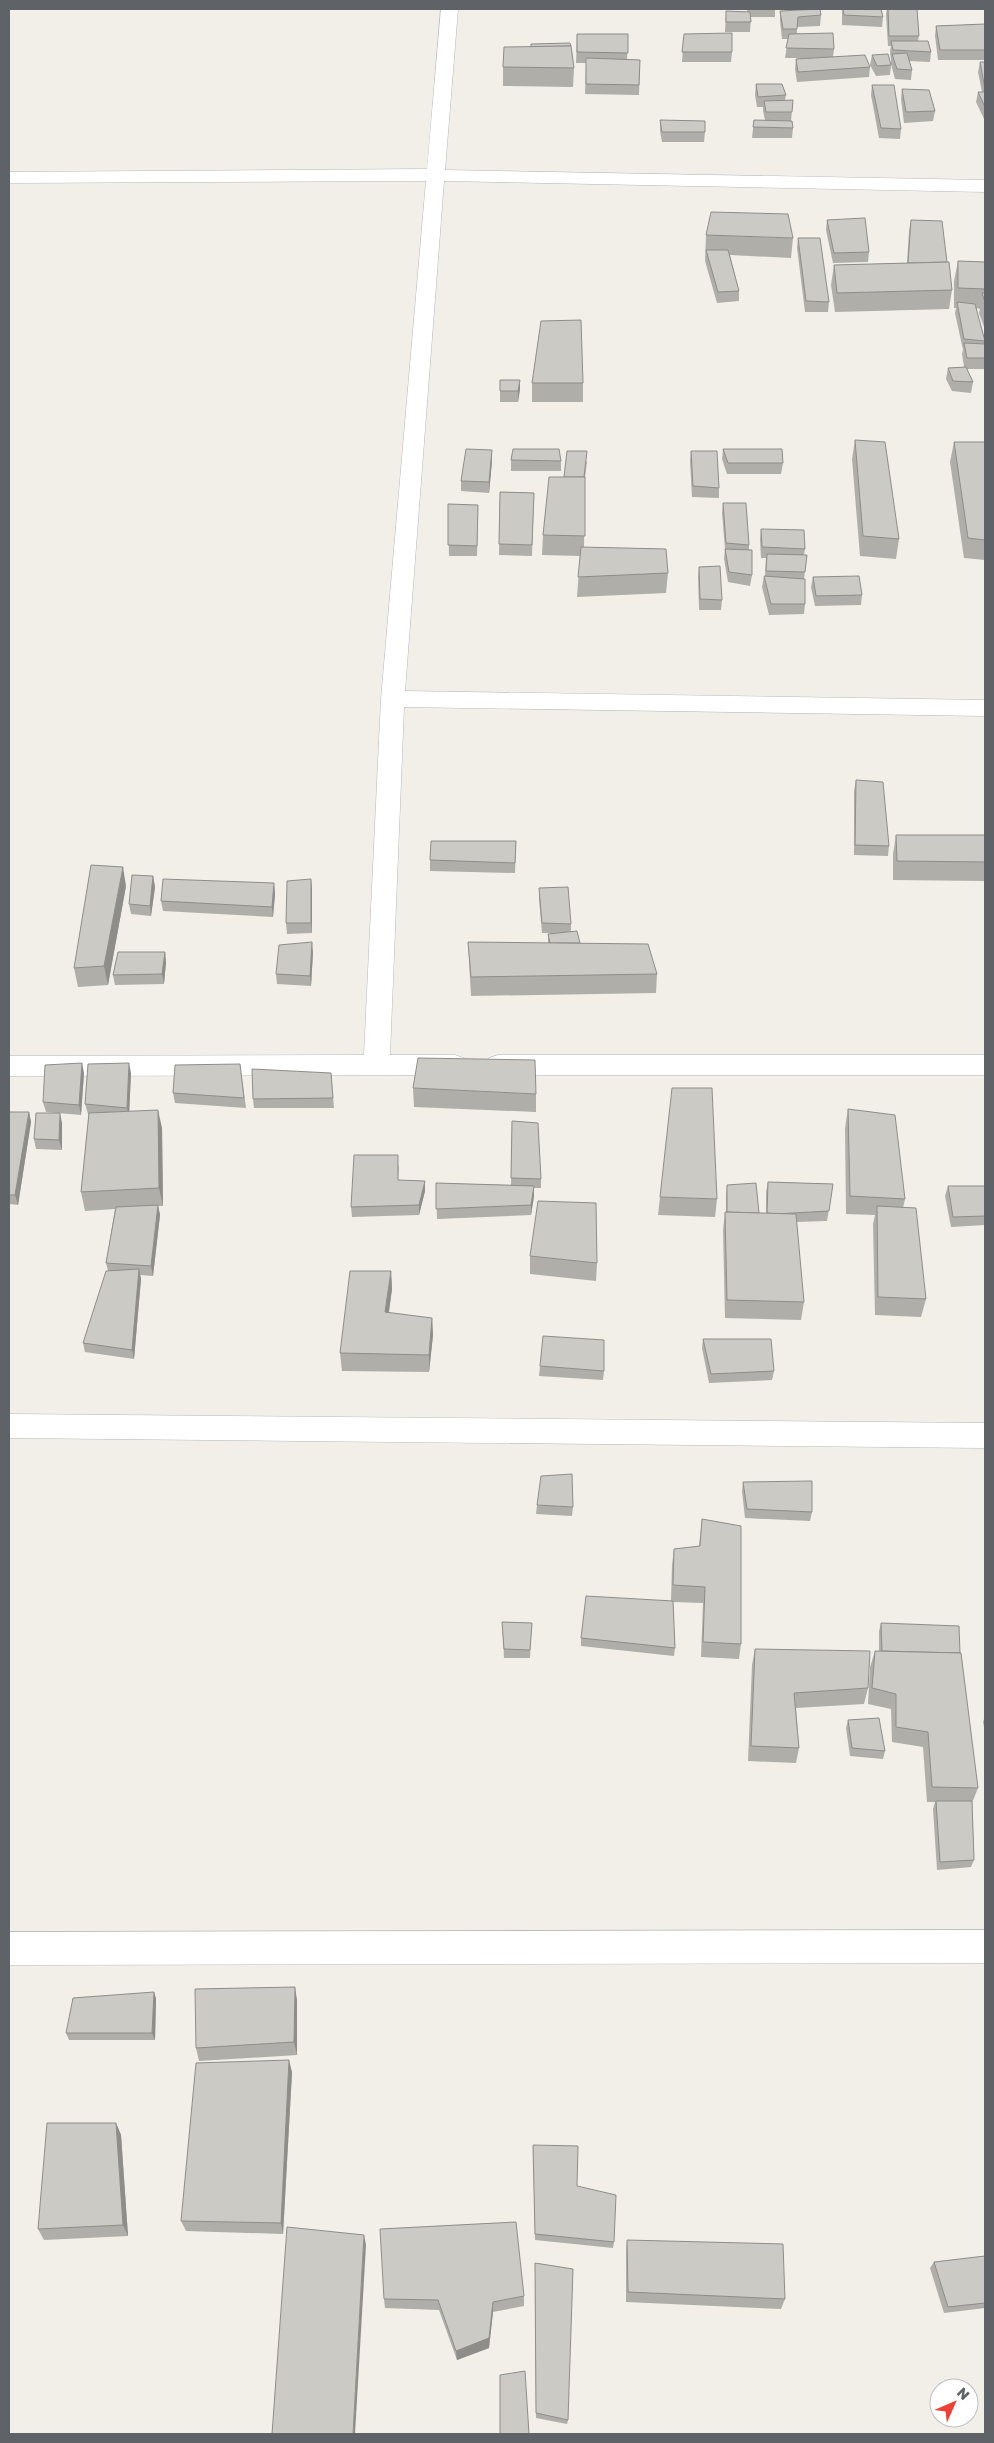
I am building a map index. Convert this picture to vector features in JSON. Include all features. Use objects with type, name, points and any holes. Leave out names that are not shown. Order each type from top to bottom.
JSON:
[{"type":"street","points":[[377,1065],[393,699],[449,9]]},
{"type":"street","points":[[10,181],[436,174],[985,186]]},
{"type":"street","points":[[393,699],[985,708]]},
{"type":"street","points":[[9,1066],[985,1065]]},
{"type":"street","points":[[9,1426],[985,1436]]},
{"type":"street","points":[[9,1949],[985,1946]]},
{"type":"building","points":[[820,9],[821,15],[798,17],[797,29],[783,29],[780,11]]},
{"type":"building","points":[[843,9],[881,9],[883,17],[844,15]]},
{"type":"building","points":[[888,9],[917,9],[919,36],[889,36]]},
{"type":"building","points":[[726,11],[750,12],[751,22],[726,22]]},
{"type":"building","points":[[985,24],[985,50],[940,50],[936,26]]},
{"type":"building","points":[[732,33],[732,52],[682,52],[684,34]]},
{"type":"building","points":[[833,33],[834,49],[786,48],[789,34]]},
{"type":"building","points":[[577,34],[628,34],[628,53],[577,52]]},
{"type":"building","points":[[891,41],[928,41],[931,52],[893,50]]},
{"type":"building","points":[[570,43],[571,46],[531,47],[531,44]]},
{"type":"building","points":[[571,46],[574,68],[503,67],[504,47]]},
{"type":"building","points":[[907,53],[912,70],[897,69],[892,54]]},
{"type":"building","points":[[888,54],[891,65],[877,66],[872,55]]},
{"type":"building","points":[[865,55],[870,67],[798,72],[796,59]]},
{"type":"building","points":[[586,58],[640,60],[639,85],[586,84]]},
{"type":"building","points":[[980,62],[985,62],[985,89]]},
{"type":"building","points":[[756,84],[782,84],[786,95],[758,97]]},
{"type":"building","points":[[872,85],[894,85],[901,129],[881,128]]},
{"type":"building","points":[[902,89],[929,90],[935,111],[906,112]]},
{"type":"building","points":[[978,92],[985,92],[985,107]]},
{"type":"building","points":[[793,100],[792,112],[766,112],[764,101]]},
{"type":"building","points":[[660,120],[705,121],[705,132],[662,132]]},
{"type":"building","points":[[754,120],[792,121],[793,128],[753,127]]},
{"type":"building","points":[[711,212],[788,214],[793,238],[706,235]]},
{"type":"building","points":[[865,218],[869,252],[834,253],[827,220]]},
{"type":"building","points":[[911,220],[942,221],[947,262],[908,263]]},
{"type":"building","points":[[798,238],[820,238],[829,302],[806,301]]},
{"type":"building","points":[[706,250],[728,250],[739,291],[718,292]]},
{"type":"building","points":[[958,261],[985,262],[985,289],[958,288]]},
{"type":"building","points":[[949,262],[952,290],[837,293],[834,265]]},
{"type":"building","points":[[957,302],[975,304],[985,341],[964,339]]},
{"type":"building","points":[[581,320],[583,383],[532,383],[541,321]]},
{"type":"building","points":[[964,343],[985,344],[985,358],[967,358]]},
{"type":"building","points":[[966,367],[973,382],[953,381],[948,368]]},
{"type":"building","points":[[500,380],[520,380],[518,391],[500,391]]},
{"type":"building","points":[[855,440],[885,442],[899,539],[863,536]]},
{"type":"building","points":[[954,442],[985,442],[985,540],[968,538]]},
{"type":"building","points":[[466,449],[492,450],[489,482],[461,481]]},
{"type":"building","points":[[513,449],[559,449],[561,461],[511,460]]},
{"type":"building","points":[[723,449],[782,449],[783,463],[728,463]]},
{"type":"building","points":[[567,451],[587,451],[584,477],[564,477]]},
{"type":"building","points":[[691,451],[717,451],[719,488],[693,486]]},
{"type":"building","points":[[549,477],[585,477],[585,536],[543,535]]},
{"type":"building","points":[[500,492],[534,493],[532,545],[499,544]]},
{"type":"building","points":[[723,503],[746,503],[749,545],[726,543]]},
{"type":"building","points":[[448,504],[478,505],[477,546],[448,545]]},
{"type":"building","points":[[761,529],[804,530],[805,549],[762,547]]},
{"type":"building","points":[[581,547],[666,549],[668,573],[578,577]]},
{"type":"building","points":[[725,549],[752,550],[752,575],[729,572]]},
{"type":"building","points":[[767,554],[807,555],[805,572],[766,571]]},
{"type":"building","points":[[720,566],[722,600],[700,599],[699,567]]},
{"type":"building","points":[[764,576],[805,579],[805,604],[771,604]]},
{"type":"building","points":[[859,576],[862,595],[816,596],[813,577]]},
{"type":"building","points":[[856,780],[883,782],[889,846],[855,845]]},
{"type":"building","points":[[896,835],[985,835],[985,862],[897,861]]},
{"type":"building","points":[[431,841],[516,841],[515,863],[430,860]]},
{"type":"building","points":[[91,865],[123,867],[104,966],[74,968]]},
{"type":"building","points":[[132,875],[153,876],[150,906],[129,904]]},
{"type":"building","points":[[163,879],[274,883],[272,907],[161,901]]},
{"type":"building","points":[[311,879],[311,923],[286,923],[287,881]]},
{"type":"building","points":[[568,887],[571,924],[542,923],[539,888]]},
{"type":"building","points":[[577,931],[580,943],[550,943],[548,934]]},
{"type":"building","points":[[312,942],[310,976],[276,974],[279,945]]},
{"type":"building","points":[[468,942],[648,944],[657,974],[471,977]]},
{"type":"building","points":[[118,952],[165,952],[162,974],[113,975]]},
{"type":"building","points":[[418,1058],[535,1060],[536,1094],[413,1088]]},
{"type":"building","points":[[82,1063],[79,1105],[43,1102],[45,1065]]},
{"type":"building","points":[[129,1063],[127,1108],[85,1104],[88,1064]]},
{"type":"building","points":[[240,1064],[244,1098],[173,1093],[175,1065]]},
{"type":"building","points":[[252,1069],[331,1073],[333,1098],[253,1099]]},
{"type":"building","points":[[672,1088],[712,1088],[717,1199],[660,1197]]},
{"type":"building","points":[[848,1109],[895,1115],[905,1199],[850,1196]]},
{"type":"building","points":[[158,1110],[159,1188],[81,1192],[89,1113]]},
{"type":"building","points":[[9,1112],[29,1112],[15,1195],[9,1195]]},
{"type":"building","points":[[36,1113],[60,1113],[59,1140],[34,1139]]},
{"type":"building","points":[[512,1121],[538,1123],[541,1179],[511,1178]]},
{"type":"building","points":[[354,1155],[398,1155],[398,1180],[425,1181],[419,1205],[351,1207]]},
{"type":"building","points":[[768,1182],[833,1184],[829,1211],[767,1213]]},
{"type":"building","points":[[436,1183],[534,1186],[531,1205],[436,1209]]},
{"type":"building","points":[[756,1183],[759,1213],[727,1212],[727,1185]]},
{"type":"building","points":[[948,1186],[985,1186],[985,1216],[953,1217]]},
{"type":"building","points":[[538,1201],[596,1203],[597,1263],[530,1256]]},
{"type":"building","points":[[158,1205],[151,1266],[106,1263],[116,1207]]},
{"type":"building","points":[[877,1206],[916,1208],[926,1299],[878,1297]]},
{"type":"building","points":[[725,1212],[796,1214],[804,1302],[727,1300]]},
{"type":"building","points":[[139,1269],[132,1350],[83,1343],[106,1271]]},
{"type":"building","points":[[350,1271],[391,1271],[385,1312],[432,1318],[429,1355],[340,1353]]},
{"type":"building","points":[[543,1336],[604,1340],[604,1371],[540,1366]]},
{"type":"building","points":[[703,1339],[771,1339],[774,1371],[711,1374]]},
{"type":"building","points":[[572,1474],[573,1507],[537,1505],[541,1476]]},
{"type":"building","points":[[812,1481],[812,1512],[747,1509],[743,1482]]},
{"type":"building","points":[[702,1519],[741,1526],[741,1644],[703,1642],[705,1587],[673,1585],[674,1549],[700,1546]]},
{"type":"building","points":[[586,1596],[673,1601],[675,1648],[581,1638]]},
{"type":"building","points":[[502,1622],[532,1623],[530,1650],[504,1649]]},
{"type":"building","points":[[881,1623],[959,1626],[960,1653],[882,1651]]},
{"type":"building","points":[[755,1649],[870,1651],[868,1688],[794,1693],[799,1748],[751,1746]]},
{"type":"building","points":[[875,1651],[961,1653],[978,1788],[932,1787],[928,1732],[896,1727],[896,1694],[872,1688]]},
{"type":"building","points":[[879,1718],[885,1751],[852,1748],[848,1720]]},
{"type":"building","points":[[936,1801],[972,1801],[974,1860],[940,1862]]},
{"type":"building","points":[[295,1987],[294,2042],[196,2048],[195,1989]]},
{"type":"building","points":[[154,1992],[152,2033],[66,2033],[73,1998]]},
{"type":"building","points":[[289,2060],[281,2223],[181,2221],[196,2063]]},
{"type":"building","points":[[47,2123],[116,2123],[123,2225],[38,2229]]},
{"type":"building","points":[[533,2145],[578,2146],[577,2186],[616,2195],[614,2242],[535,2234]]},
{"type":"building","points":[[516,2222],[524,2296],[493,2302],[489,2338],[456,2351],[438,2300],[384,2299],[380,2229]]},
{"type":"building","points":[[287,2227],[364,2235],[353,2434],[272,2434]]},
{"type":"building","points":[[627,2240],[783,2244],[785,2299],[628,2292]]},
{"type":"building","points":[[985,2256],[985,2303],[948,2307],[934,2262]]},
{"type":"building","points":[[535,2263],[573,2269],[568,2420],[536,2413]]},
{"type":"building","points":[[525,2371],[529,2434],[500,2434],[500,2375]]}]
